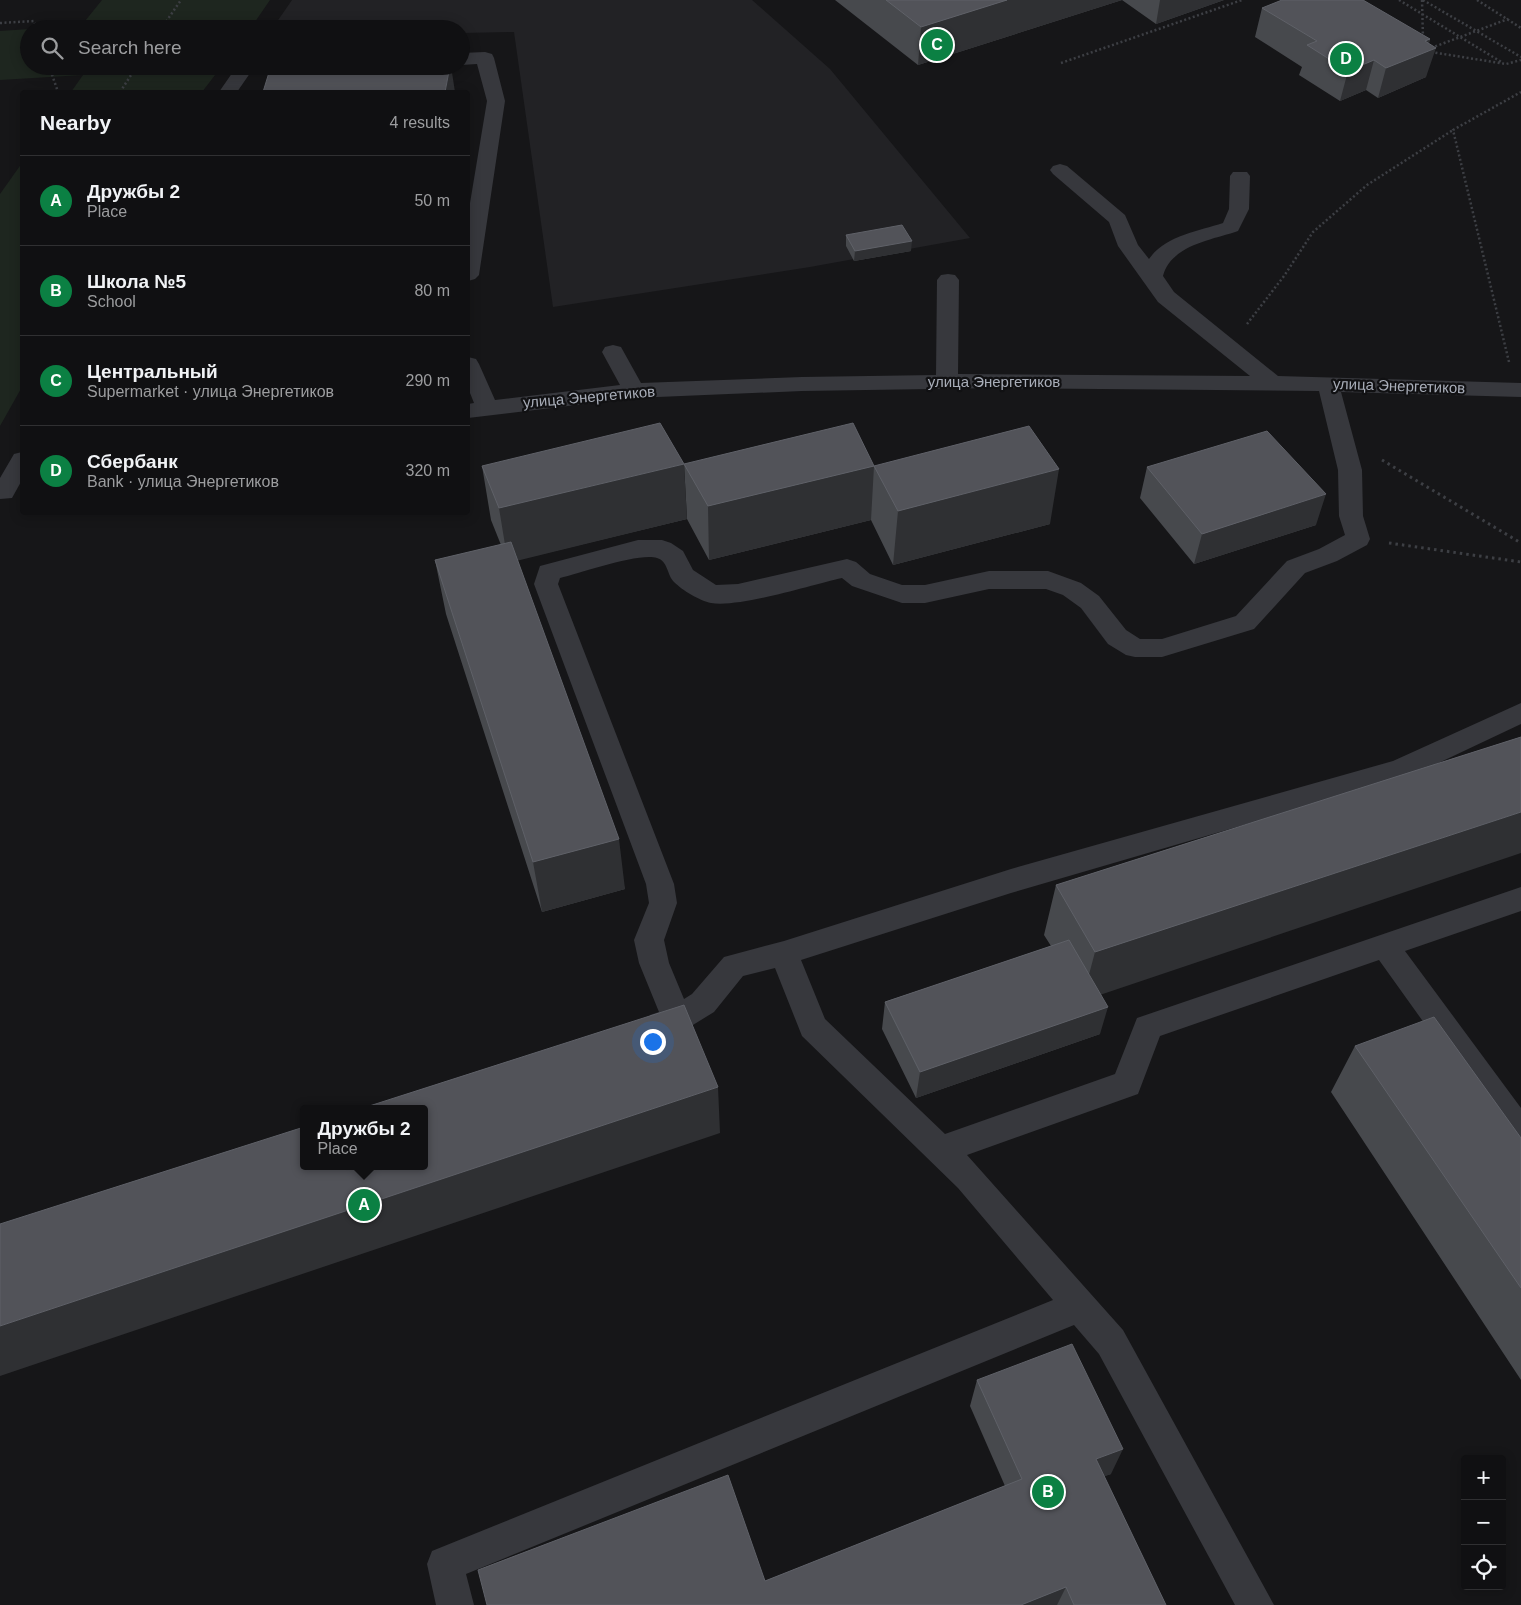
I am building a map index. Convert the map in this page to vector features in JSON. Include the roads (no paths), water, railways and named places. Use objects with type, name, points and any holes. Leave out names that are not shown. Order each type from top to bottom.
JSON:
[{"type":"street","points":[[470,59],[485,58],[496,101],[470,261]]},
{"type":"street","points":[[229,90],[240,75]]},
{"type":"street","points":[[1060,170],[1118,219],[1128,246],[1166,297],[1273,383]]},
{"type":"street","points":[[1152,276],[1155,265],[1162,255],[1176,247],[1231,228],[1239,210],[1240,176]]},
{"type":"street","points":[[947,382],[948,280]]},
{"type":"street","points":[[613,352],[634,391]]},
{"type":"street","points":[[470,374],[477,409]]},
{"type":"street","name":"улица Энергетиков","points":[[477,409],[634,391],[802,384],[947,382],[1273,383],[1518,390]]},
{"type":"street","points":[[677,1019],[654,962],[649,940],[663,903],[660,884],[546,584],[549,572],[638,549],[662,549],[674,558],[683,576],[712,594],[738,593],[847,568],[861,580],[882,589],[902,594],[925,594],[989,580],[1048,580],[1072,589],[1090,602],[1117,637],[1134,648],[1162,648],[1245,623],[1296,567],[1328,555],[1358,539],[1351,516],[1350,470],[1328,384]]},
{"type":"street","points":[[9,491],[20,465]]},
{"type":"street","points":[[630,1034],[677,1019],[703,1003],[734,966],[784,953],[1011,881],[1401,768],[1521,714]]},
{"type":"street","points":[[940,1150],[1127,1084],[1148,1027],[1521,899]]},
{"type":"street","points":[[1385,946],[1521,1133]]},
{"type":"street","points":[[784,953],[813,1027],[969,1178],[1111,1342],[1255,1605]]},
{"type":"street","points":[[455,1605],[445,1564],[1080,1306]]},
{"type":"place","name":"Центральный","points":[[937,45]]},
{"type":"place","name":"Сбербанк","points":[[1346,59]]},
{"type":"place","name":"Дружбы 2","points":[[364,1205]]},
{"type":"place","name":"Школа №5","points":[[1048,1492]]}]
